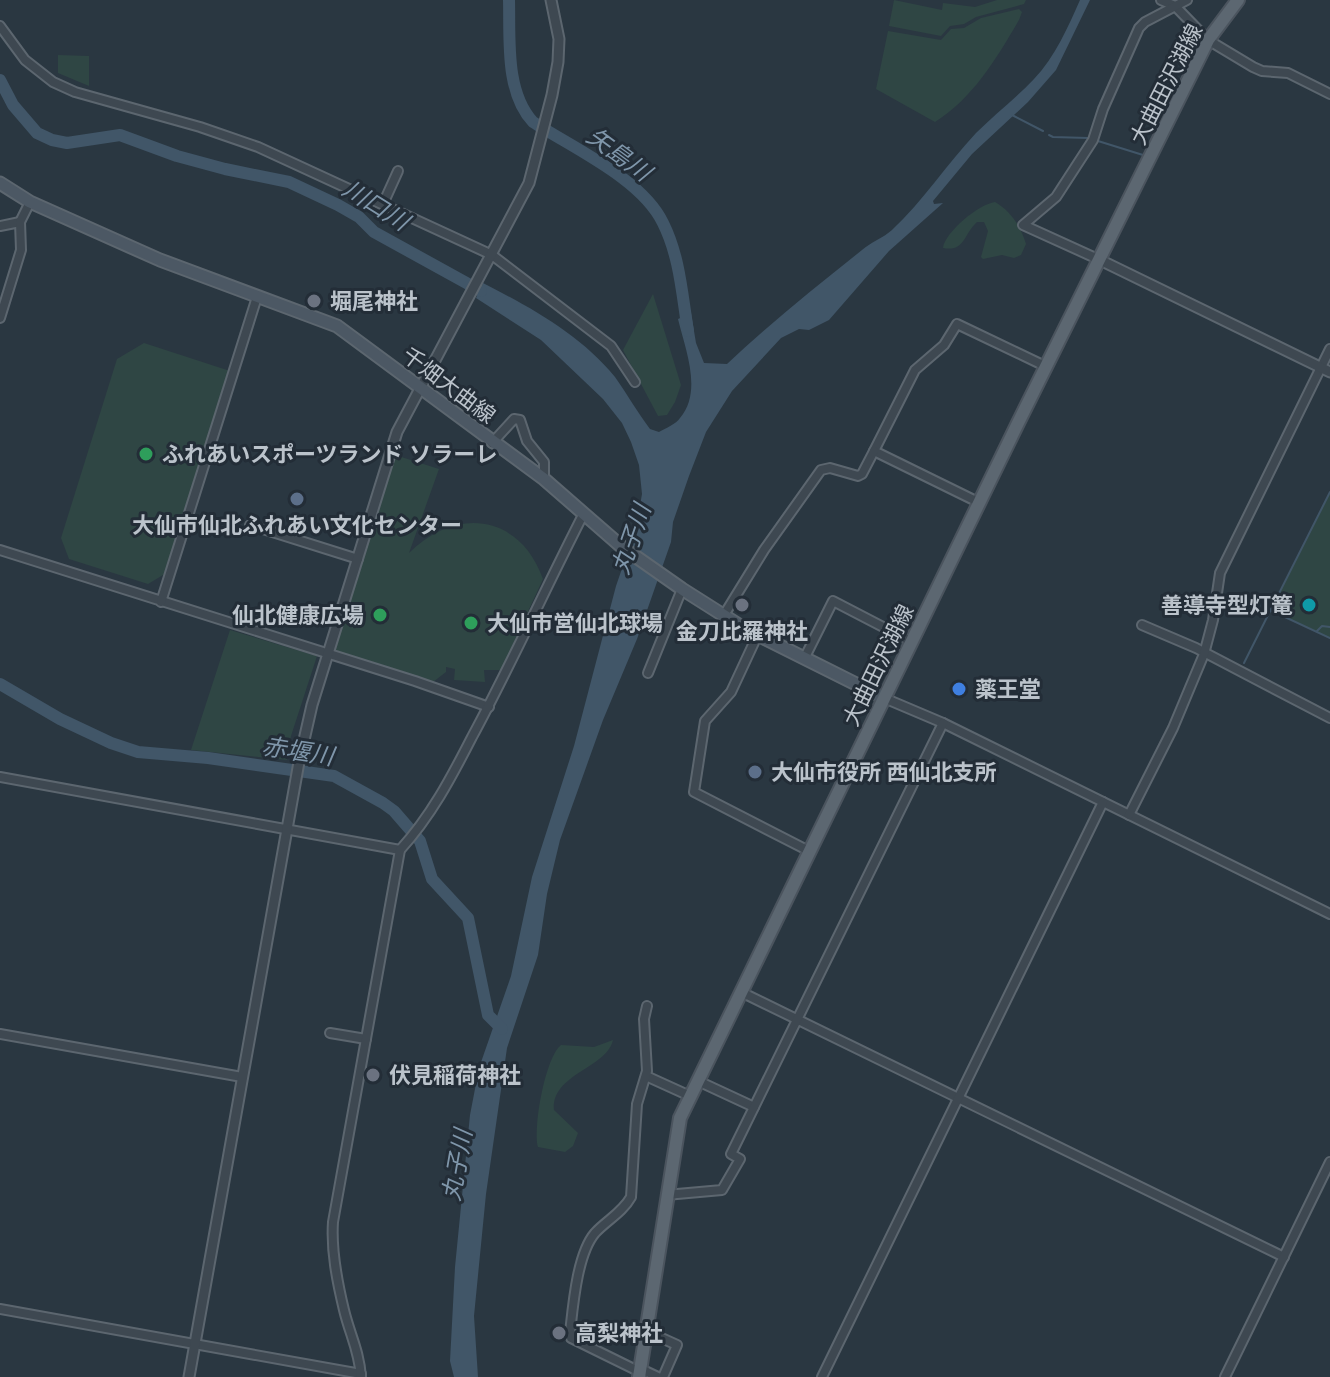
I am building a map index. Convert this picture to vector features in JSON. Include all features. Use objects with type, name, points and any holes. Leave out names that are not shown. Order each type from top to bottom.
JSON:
[{"type":"main road","name":"大曲田沢湖線","points":[[640,1372],[680,1118],[1208,40],[1238,0]]},
{"type":"main road","name":"千畑大曲線","points":[[0,183],[30,202],[160,260],[337,326],[544,479],[603,531],[682,589],[758,634],[884,698]]},
{"type":"street","points":[[189,1377],[299,762],[312,705],[397,432],[529,183],[558,62],[559,39],[551,0]]},
{"type":"street","points":[[1161,0],[1175,6],[1208,40],[1253,67],[1262,71],[1288,73],[1330,94]]},
{"type":"street","points":[[1187,0],[1139,28],[1103,109],[1093,140],[1056,197],[1023,225],[1325,370]]},
{"type":"street","points":[[0,26],[25,60],[53,82],[86,95],[258,147],[383,204],[490,259],[611,346],[635,382]]},
{"type":"street","points":[[383,204],[398,171]]},
{"type":"street","points":[[0,318],[21,250],[20,222],[30,202]]},
{"type":"street","points":[[0,226],[20,222]]},
{"type":"street","points":[[161,602],[257,297]]},
{"type":"street","points":[[724,615],[764,550],[821,470],[830,468],[858,476],[862,474],[915,370],[944,345],[957,324],[1047,367]]},
{"type":"street","points":[[1129,815],[1173,728],[1204,654],[1220,573],[1325,370],[1330,349]]},
{"type":"street","points":[[492,443],[514,419],[520,420],[527,441],[544,462],[544,479]]},
{"type":"street","points":[[874,451],[980,503]]},
{"type":"street","points":[[0,1309],[361,1375],[358,1348],[344,1312],[332,1244],[333,1222],[400,850],[419,830],[435,806],[489,707],[584,513]]},
{"type":"street","points":[[250,525],[358,559]]},
{"type":"street","points":[[0,550],[489,707]]},
{"type":"street","points":[[648,673],[682,589]]},
{"type":"street","points":[[805,657],[833,601],[912,642]]},
{"type":"street","points":[[1142,625],[1196,648],[1330,718]]},
{"type":"street","points":[[758,634],[731,692],[705,721],[694,792],[809,851]]},
{"type":"street","points":[[884,698],[943,723],[1330,914]]},
{"type":"street","points":[[666,1195],[722,1190],[740,1159],[731,1154],[943,723]]},
{"type":"street","points":[[0,777],[400,850]]},
{"type":"street","points":[[822,1377],[1103,802]]},
{"type":"street","points":[[741,992],[1284,1257]]},
{"type":"street","points":[[646,1331],[677,1345],[660,1377],[640,1372],[571,1338],[570,1333],[576,1288],[594,1235],[624,1209],[631,1197],[637,1104],[646,1076],[644,1019],[647,1006]]},
{"type":"street","points":[[330,1033],[366,1039]]},
{"type":"street","points":[[0,1034],[242,1077]]},
{"type":"street","points":[[646,1076],[690,1096]]},
{"type":"street","points":[[698,1081],[754,1107]]},
{"type":"street","points":[[1225,1377],[1330,1162]]},
{"type":"green space","points":[[894,0],[942,10],[943,3],[975,7],[997,0],[1026,0],[1024,4],[950,26],[941,36],[889,26]]},
{"type":"green space","points":[[1019,9],[1022,12],[1019,20],[983,76],[961,101],[935,122],[876,89],[888,31],[941,40],[951,29],[964,28],[981,18]]},
{"type":"green space","points":[[58,55],[89,56],[89,86],[58,73]]},
{"type":"green space","points":[[995,202],[1011,215],[1021,232],[1026,244],[1021,255],[983,259],[988,231],[984,222],[977,222],[960,245],[943,248],[950,234],[964,220]]},
{"type":"green space","points":[[653,294],[681,385],[667,415],[658,416],[623,350]]},
{"type":"green space","name":"ふれあいスポーツランド ソラーレ","points":[[144,343],[230,371],[168,572],[148,584],[69,559],[61,538],[117,359]]},
{"type":"green space","points":[[395,455],[439,469],[409,553],[427,538],[447,528],[466,523],[485,524],[503,530],[519,541],[533,557],[543,579],[501,670],[484,670],[485,682],[454,680],[455,669],[446,667],[446,672],[433,682],[334,650]]},
{"type":"green space","points":[[1330,492],[1330,638],[1271,610]]},
{"type":"green space","points":[[230,630],[317,656],[291,736],[287,760],[191,750]]},
{"type":"green space","points":[[613,1040],[601,1058],[570,1079],[555,1098],[554,1110],[578,1133],[573,1146],[565,1152],[538,1147],[537,1124],[542,1093],[555,1052],[561,1045],[594,1047]]},
{"type":"water","points":[[1080,0],[1090,0],[1056,70],[1028,102],[972,154],[933,201],[934,204],[943,203],[889,251],[829,320],[781,338],[732,391],[706,432],[673,522],[671,542],[637,639],[603,720],[560,840],[547,894],[538,955],[507,1048],[486,1194],[474,1316],[478,1377],[454,1377],[450,1361],[455,1267],[470,1115],[479,1068],[511,976],[532,877],[574,746],[616,586],[636,528],[642,494],[639,465],[631,442],[622,423],[603,399],[541,340],[476,298],[483,283],[571,335],[615,377],[650,429],[659,432],[678,420],[687,407],[690,395],[688,356],[678,319],[691,313],[696,343],[704,363],[727,364],[793,306],[904,219],[976,133],[1042,70]]},
{"type":"waterway","name":"矢島川","points":[[509,0],[513,80],[524,110],[533,122],[623,179],[653,207],[673,249],[688,331]]},
{"type":"waterway","name":"川口川","points":[[0,80],[13,105],[37,133],[52,140],[67,143],[120,135],[177,156],[289,182],[338,205],[359,217],[374,232],[481,291]]},
{"type":"waterway","points":[[1012,115],[1043,131]]},
{"type":"waterway","points":[[1049,135],[1088,138]]},
{"type":"waterway","points":[[1098,141],[1143,155]]},
{"type":"waterway","points":[[1244,663],[1330,492]]},
{"type":"waterway","points":[[1272,611],[1330,638]]},
{"type":"waterway","points":[[1317,631],[1322,626],[1330,627]]},
{"type":"waterway","name":"赤堰川","points":[[0,684],[60,719],[138,752],[208,758],[334,776],[383,803],[420,841],[432,879],[468,918],[488,1015],[502,1029]]},
{"type":"place","name":"堀尾神社","points":[[314,301]]},
{"type":"place","name":"ふれあいスポーツランド ソラーレ","points":[[146,454]]},
{"type":"place","name":"大仙市仙北ふれあい文化センター","points":[[297,499]]},
{"type":"place","name":"金刀比羅神社","points":[[742,605]]},
{"type":"place","name":"善導寺型灯篭","points":[[1309,605]]},
{"type":"place","name":"仙北健康広場","points":[[380,615]]},
{"type":"place","name":"大仙市営仙北球場","points":[[471,623]]},
{"type":"place","name":"薬王堂","points":[[959,689]]},
{"type":"place","name":"大仙市役所 西仙北支所","points":[[755,772]]},
{"type":"place","name":"伏見稲荷神社","points":[[373,1075]]},
{"type":"place","name":"高梨神社","points":[[559,1333]]},
{"type":"water label","name":"丸子川","points":[[631,539]]},
{"type":"water label","name":"丸子川","points":[[457,1165]]}]
